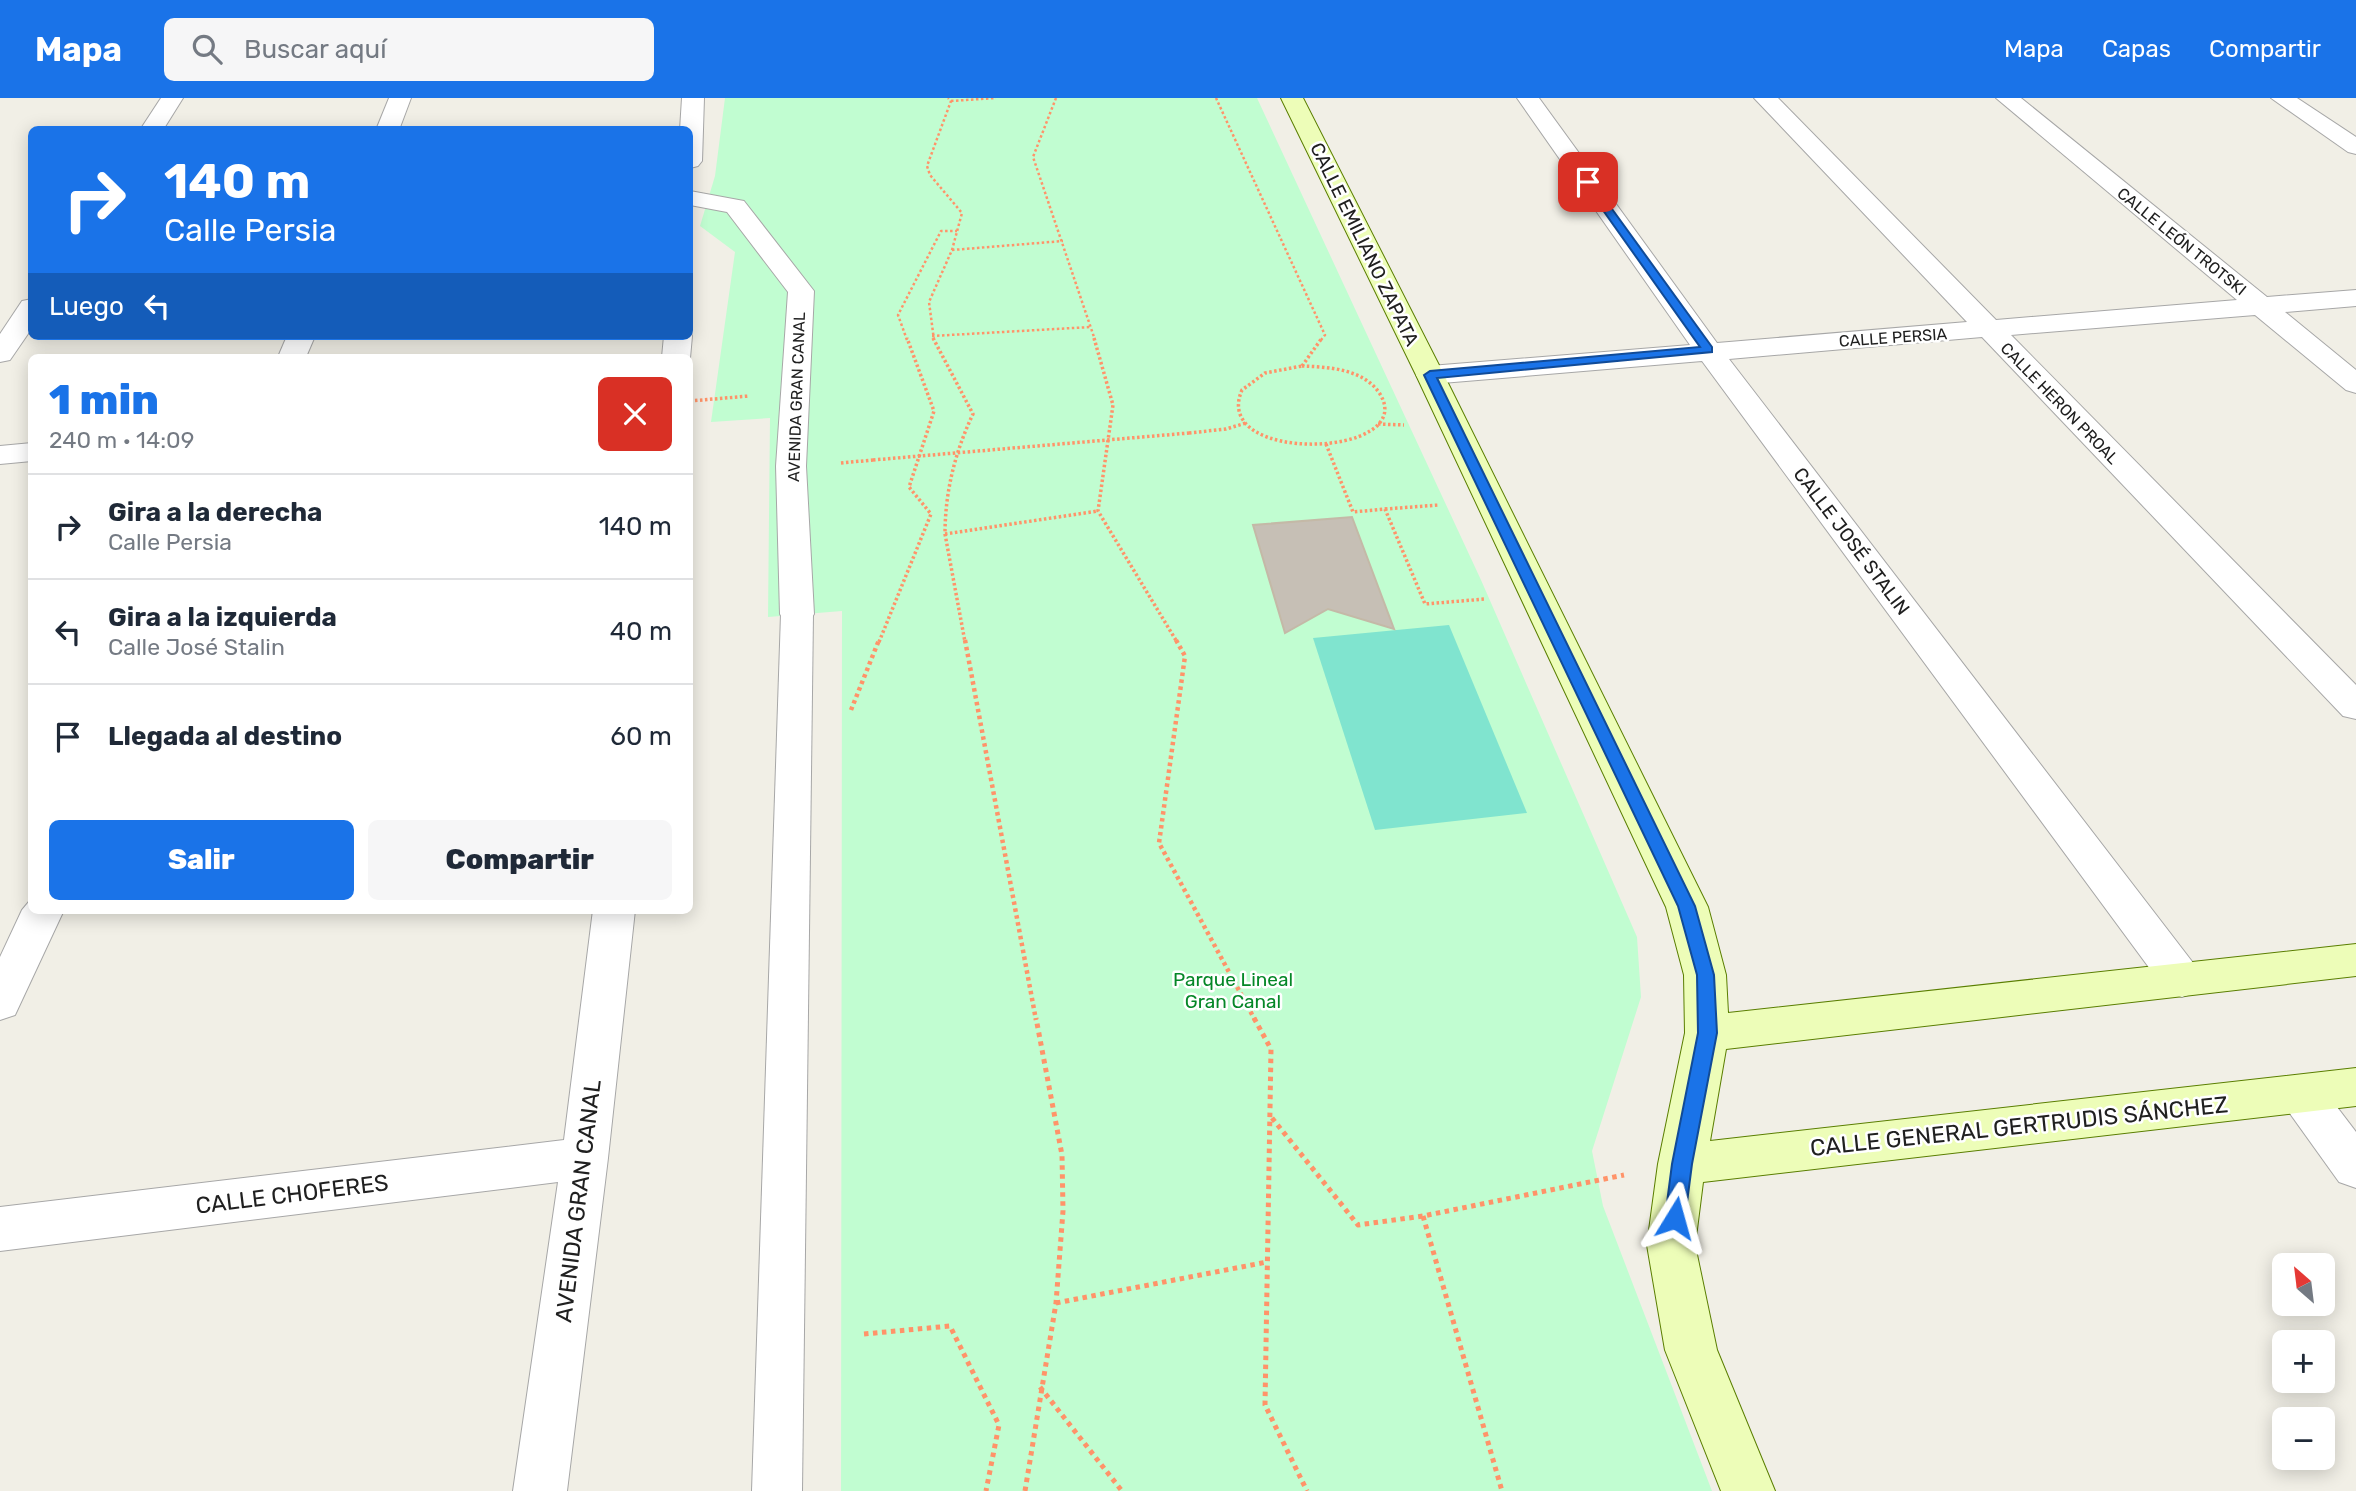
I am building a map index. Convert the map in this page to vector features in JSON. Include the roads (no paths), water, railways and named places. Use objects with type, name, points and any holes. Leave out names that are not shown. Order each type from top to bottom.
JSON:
[{"type":"street","points":[[154,126],[172,98]]},
{"type":"street","points":[[389,126],[400,98]]},
{"type":"street","points":[[692,126],[694,98]]},
{"type":"street","name":"CALLE EMILIANO ZAPATA","points":[[1292,98],[1430,375],[1687,906],[1705,975],[1707,1033],[1682,1164],[1671,1245],[1691,1350],[1748,1491]]},
{"type":"street","name":"CALLE JOSÉ STALIN","points":[[1528,98],[1708,349],[2182,980]]},
{"type":"street","name":"CALLE HERON PROAL","points":[[1765,98],[2356,707]]},
{"type":"street","name":"CALLE LEÓN TROTSKI","points":[[2007,98],[2356,384]]},
{"type":"street","points":[[2282,98],[2356,147]]},
{"type":"street","name":"AVENIDA GRAN CANAL","points":[[693,199],[735,206],[801,291],[791,466],[797,614]]},
{"type":"street","name":"CALLE PERSIA","points":[[1430,375],[1708,349],[1990,330],[2356,298]]},
{"type":"street","points":[[0,354],[28,313]]},
{"type":"street","points":[[0,455],[28,452]]},
{"type":"street","points":[[0,1003],[41,914]]},
{"type":"street","name":"AVENIDA GRAN CANAL","points":[[540,1491],[585,1158],[614,914]]},
{"type":"street","points":[[1707,1033],[2356,960]]},
{"type":"street","name":"CALLE GENERAL GERTRUDIS SÁNCHEZ","points":[[1682,1164],[2356,1087]]},
{"type":"street","points":[[2302,1095],[2356,1168]]},
{"type":"street","name":"CALLE CHOFERES","points":[[0,1229],[585,1158]]},
{"type":"lane","points":[[777,1491],[797,614]]},
{"type":"park label","name":"Parque Lineal Gran Canal","points":[[1233,990]]}]
